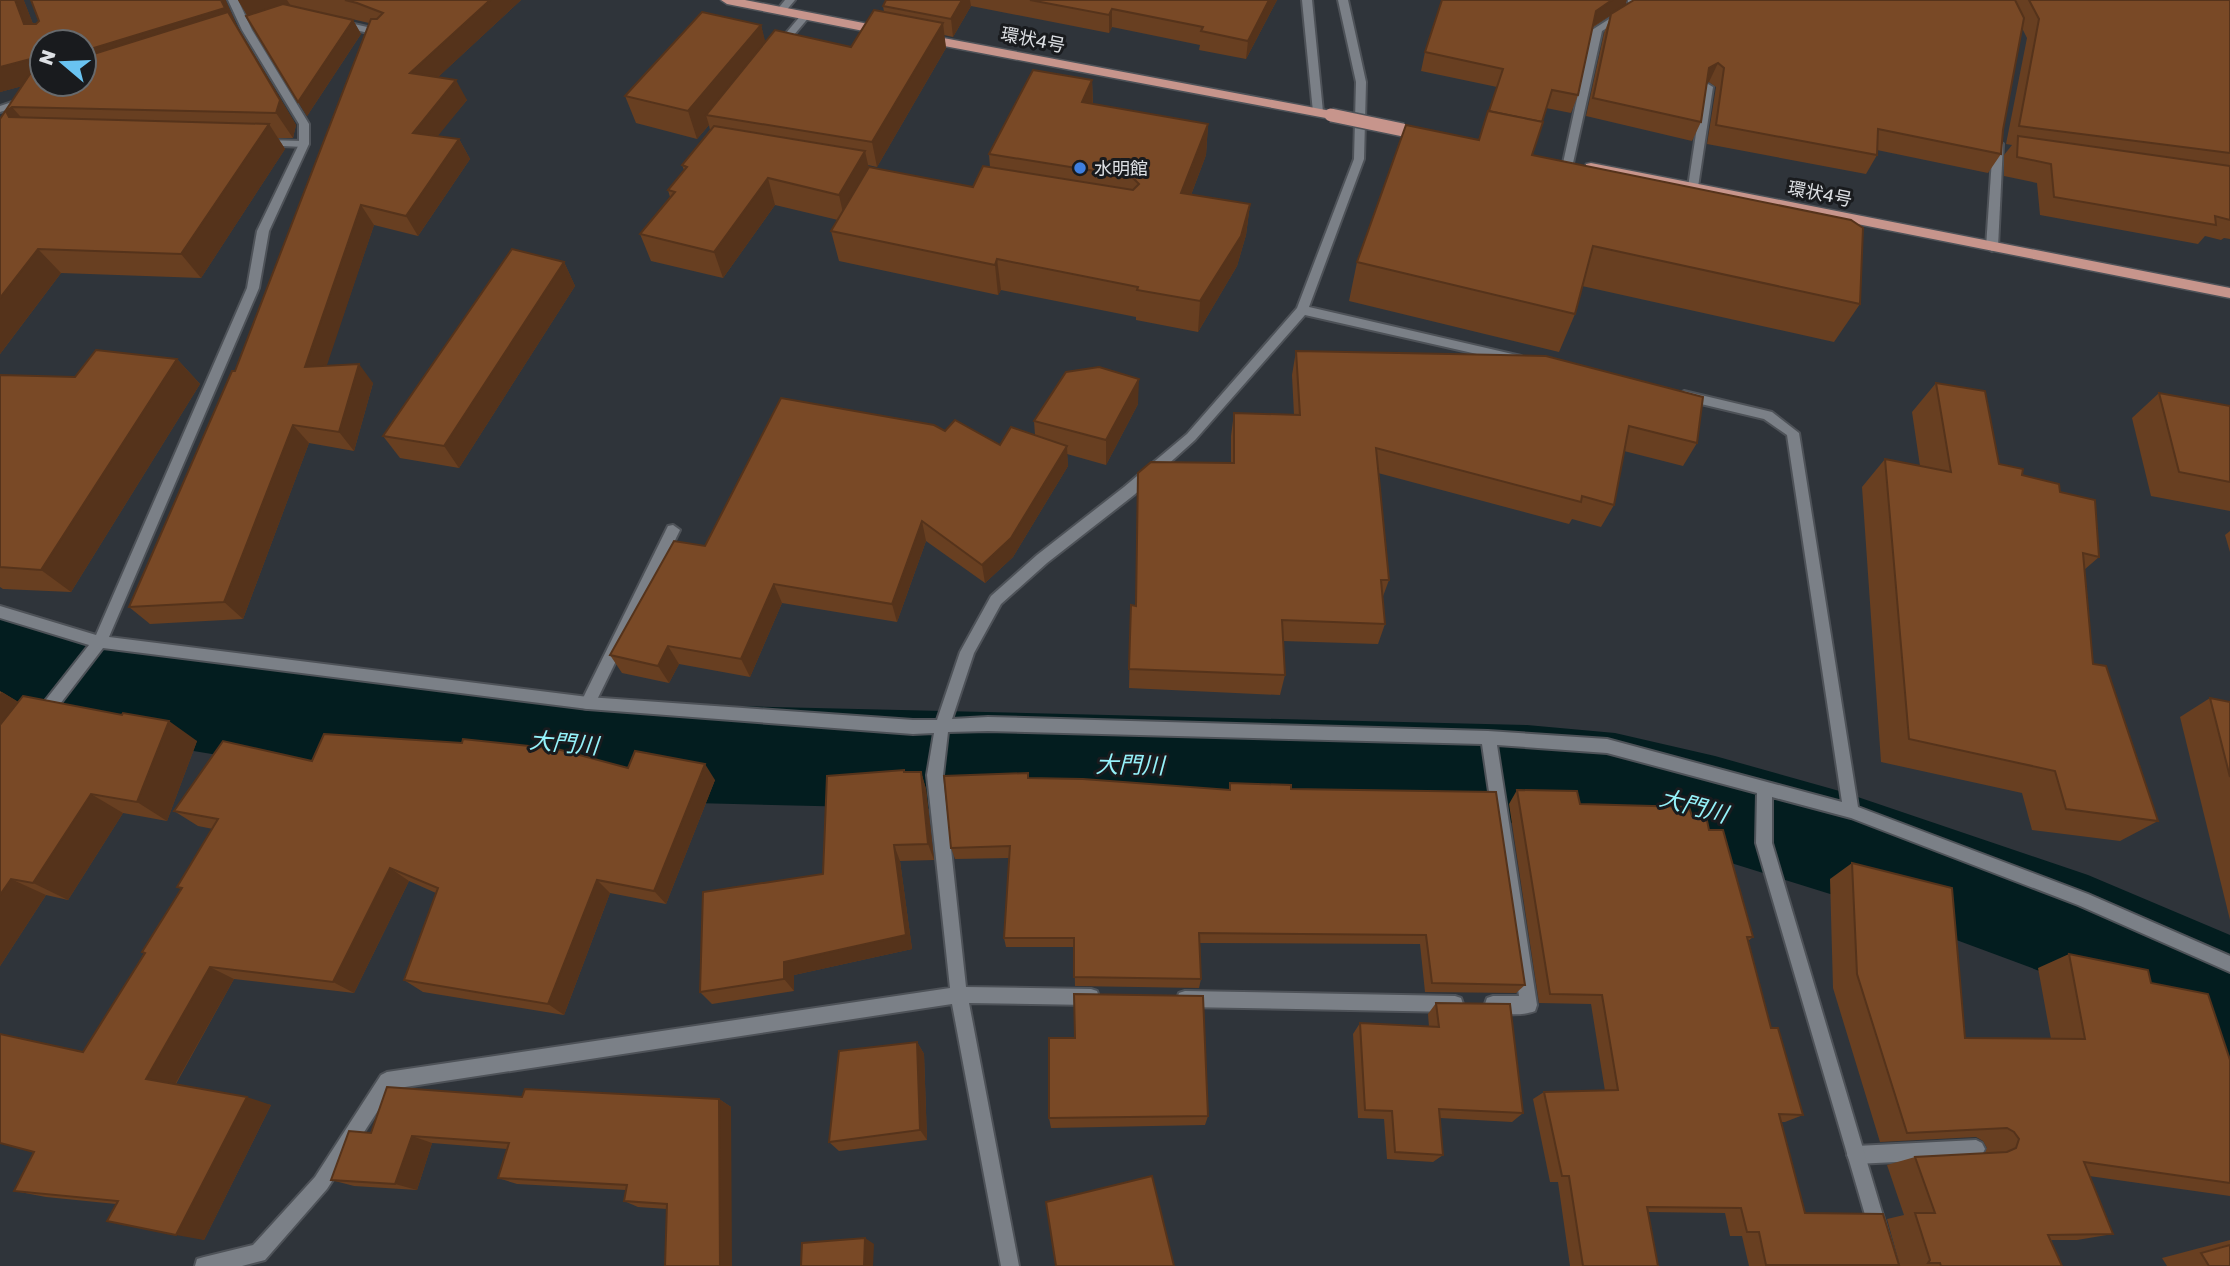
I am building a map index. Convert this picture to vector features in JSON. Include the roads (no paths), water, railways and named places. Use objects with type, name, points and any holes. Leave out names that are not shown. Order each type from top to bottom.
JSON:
[{"type":"main road","name":"環状4号","points":[[727,0],[1409,131]]},
{"type":"main road","name":"環状4号","points":[[1561,161],[2230,293]]},
{"type":"street","points":[[33,729],[100,642],[253,288],[263,231],[304,144],[304,124],[246,29],[233,0]]},
{"type":"street","points":[[781,11],[790,0]]},
{"type":"street","points":[[1307,0],[1325,114]]},
{"type":"street","points":[[1010,1266],[959,995],[936,775],[942,726],[968,652],[996,600],[1191,437],[1303,310],[1360,159],[1361,82],[1343,0]]},
{"type":"street","points":[[1561,161],[1598,30],[1633,8],[1633,0]]},
{"type":"street","points":[[771,58],[805,16]]},
{"type":"street","points":[[326,20],[386,34]]},
{"type":"street","points":[[234,34],[256,23]]},
{"type":"street","points":[[1693,187],[1708,87]]},
{"type":"street","points":[[0,109],[36,98]]},
{"type":"street","points":[[1993,247],[1999,136]]},
{"type":"street","points":[[250,143],[304,144]]},
{"type":"street","points":[[1997,149],[2010,151]]},
{"type":"street","points":[[1303,310],[1528,361]]},
{"type":"street","points":[[1675,394],[1768,415],[1793,433],[1850,811]]},
{"type":"street","points":[[588,703],[673,530]]},
{"type":"street","points":[[0,612],[100,642],[588,703],[913,727],[988,724],[1488,737],[1607,746],[1850,811],[2082,899],[2230,964]]},
{"type":"street","points":[[1168,998],[1529,1005],[1488,737]]},
{"type":"street","points":[[1765,788],[1764,843],[1889,1266]]},
{"type":"street","points":[[204,1266],[258,1253],[321,1183],[387,1081],[959,995],[1112,997]]},
{"type":"street","points":[[1857,1155],[1976,1149]]},
{"type":"waterway","name":"大門川","points":[[0,660],[96,689],[261,715],[694,754],[1527,774],[1615,783],[1715,807],[1843,845],[2088,932],[2160,963],[2230,998]]},
{"type":"place","name":"水明館","points":[[1080,168]]}]
